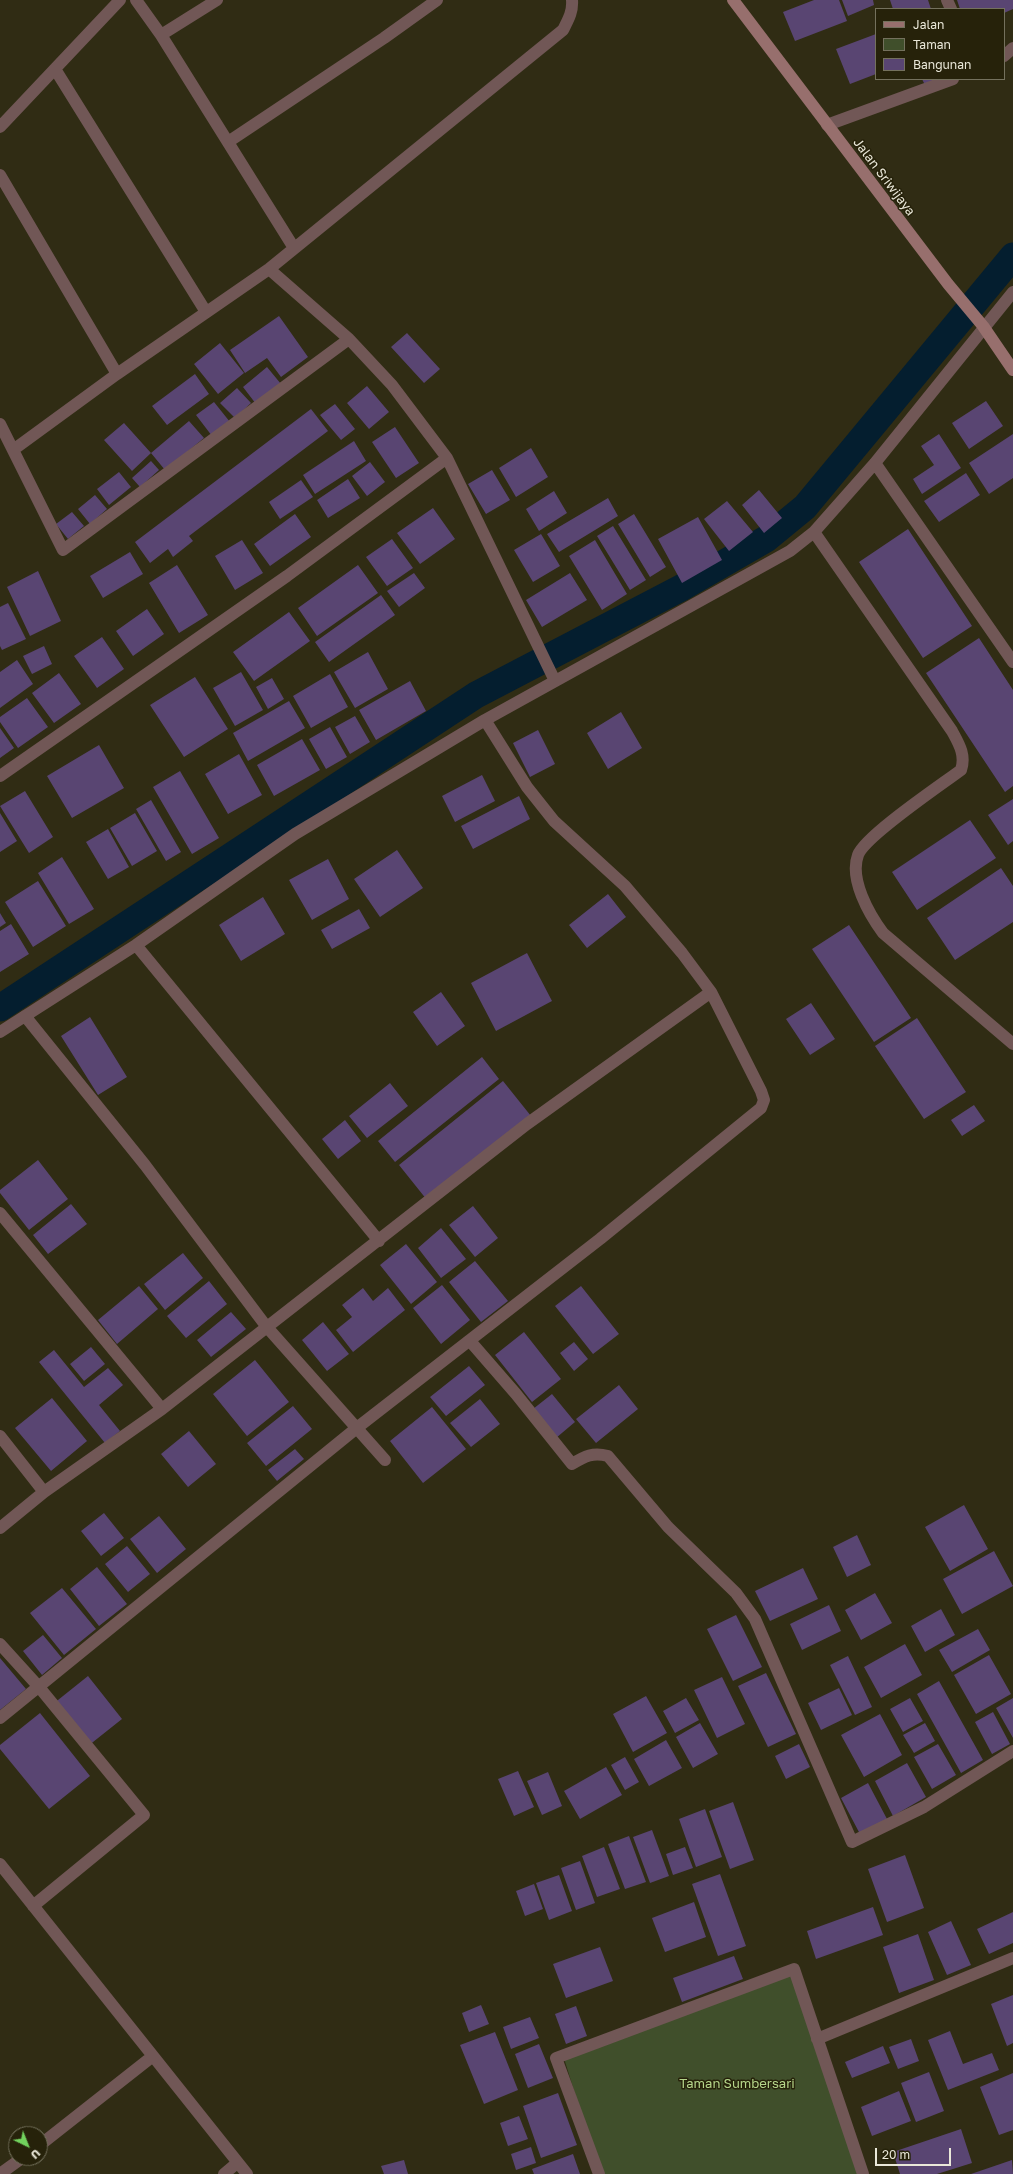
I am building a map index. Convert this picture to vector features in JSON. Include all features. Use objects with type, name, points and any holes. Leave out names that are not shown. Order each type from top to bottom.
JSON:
[{"type":"street","points":[[0,127],[120,0]]},
{"type":"street","points":[[136,0],[161,35],[294,248]]},
{"type":"street","points":[[161,35],[217,0]]},
{"type":"street","points":[[228,142],[384,38],[437,0]]},
{"type":"street","points":[[13,450],[117,374],[269,269],[562,30],[569,20],[572,0]]},
{"type":"street","name":"Jalan Sriwijaya","points":[[734,0],[948,284],[983,326],[1013,370]]},
{"type":"street","points":[[1005,55],[1013,48]]},
{"type":"street","points":[[55,69],[206,312]]},
{"type":"street","points":[[827,125],[950,80]]},
{"type":"street","points":[[0,175],[117,374]]},
{"type":"street","points":[[269,269],[349,339],[392,385],[447,458],[555,681]]},
{"type":"street","points":[[0,1032],[136,945],[295,834],[485,720],[790,551],[814,532],[875,463],[983,326],[1013,292]]},
{"type":"street","points":[[0,424],[63,550],[349,339]]},
{"type":"street","points":[[0,776],[287,576],[447,458]]},
{"type":"street","points":[[875,463],[1013,662]]},
{"type":"street","points":[[814,532],[952,730],[962,752],[964,762],[961,770],[876,833],[858,854],[856,867],[864,901],[869,914],[883,933],[1013,1044]]},
{"type":"street","points":[[0,1718],[39,1688],[358,1427],[606,1234],[761,1108],[764,1100],[761,1091],[711,992],[667,935],[625,886],[554,821],[527,787],[485,720]]},
{"type":"street","points":[[136,945],[379,1241]]},
{"type":"street","points":[[0,1528],[44,1492],[162,1409],[266,1326],[379,1241],[527,1124],[711,992]]},
{"type":"street","points":[[25,1016],[144,1165],[266,1326],[358,1427],[385,1460]]},
{"type":"street","points":[[0,1213],[162,1409]]},
{"type":"street","points":[[470,1341],[516,1394],[572,1464],[584,1457],[596,1453],[608,1456],[668,1527],[739,1597],[755,1620],[852,1842],[924,1807],[1013,1751]]},
{"type":"street","points":[[0,1436],[44,1492]]},
{"type":"street","points":[[0,1644],[39,1688],[144,1815],[33,1906]]},
{"type":"street","points":[[0,1864],[247,2174]]},
{"type":"street","points":[[817,2039],[1013,1958]]},
{"type":"street","points":[[599,2174],[556,2058],[794,1969],[863,2174]]},
{"type":"street","points":[[48,2139],[153,2056]]},
{"type":"street","points":[[224,2174],[237,2163]]},
{"type":"street","points":[[0,2174],[11,2166]]},
{"type":"green space","name":"Taman Sumbersari","points":[[796,1966],[865,2174],[600,2174],[563,2055]]},
{"type":"building","points":[[814,0],[839,0],[847,21],[795,41],[783,12]]},
{"type":"building","points":[[842,0],[873,0],[874,5],[848,16]]},
{"type":"building","points":[[890,0],[928,0],[931,8],[893,8]]},
{"type":"building","points":[[957,0],[1013,0],[1013,9],[1005,13],[1005,8],[960,8]]},
{"type":"building","points":[[875,34],[875,74],[850,84],[836,49]]},
{"type":"building","points":[[922,80],[937,80],[925,85]]},
{"type":"building","points":[[279,316],[308,357],[281,377],[267,358],[245,373],[230,350]]},
{"type":"building","points":[[407,333],[440,369],[424,383],[391,347]]},
{"type":"building","points":[[220,343],[244,373],[218,394],[194,364]]},
{"type":"building","points":[[267,367],[281,384],[256,404],[243,387]]},
{"type":"building","points":[[195,374],[209,394],[167,425],[152,406]]},
{"type":"building","points":[[367,386],[389,412],[369,429],[347,403]]},
{"type":"building","points":[[237,388],[251,403],[235,418],[220,403]]},
{"type":"building","points":[[986,401],[1003,426],[969,449],[952,423]]},
{"type":"building","points":[[214,402],[230,422],[212,436],[196,415]]},
{"type":"building","points":[[335,404],[355,429],[341,440],[320,415]]},
{"type":"building","points":[[311,409],[328,431],[189,536],[193,541],[173,557],[168,549],[150,563],[135,542]]},
{"type":"building","points":[[189,421],[204,438],[165,470],[151,453]]},
{"type":"building","points":[[124,423],[151,453],[132,471],[104,440]]},
{"type":"building","points":[[395,427],[419,463],[396,478],[372,442]]},
{"type":"building","points":[[939,434],[961,468],[922,494],[913,479],[934,465],[921,446]]},
{"type":"building","points":[[1013,434],[1013,478],[989,494],[969,463]]},
{"type":"building","points":[[354,441],[366,461],[315,494],[303,475]]},
{"type":"building","points":[[531,448],[548,477],[516,497],[499,468]]},
{"type":"building","points":[[151,461],[159,470],[140,487],[132,478]]},
{"type":"building","points":[[370,462],[385,482],[367,496],[352,476]]},
{"type":"building","points":[[492,470],[510,500],[486,514],[468,484]]},
{"type":"building","points":[[119,472],[131,487],[109,505],[97,489]]},
{"type":"building","points":[[966,473],[980,495],[939,522],[924,501]]},
{"type":"building","points":[[348,479],[360,498],[328,518],[317,500]]},
{"type":"building","points":[[301,480],[313,497],[280,519],[269,502]]},
{"type":"building","points":[[759,490],[782,518],[764,533],[742,505]]},
{"type":"building","points":[[554,491],[567,513],[539,531],[526,509]]},
{"type":"building","points":[[95,495],[107,509],[90,524],[78,509]]},
{"type":"building","points":[[608,498],[618,516],[559,552],[547,534]]},
{"type":"building","points":[[727,501],[753,532],[729,551],[704,519]]},
{"type":"building","points":[[433,508],[455,539],[420,564],[397,533]]},
{"type":"building","points":[[72,512],[84,526],[68,539],[56,524]]},
{"type":"building","points":[[295,514],[311,537],[270,566],[254,544]]},
{"type":"building","points":[[634,514],[666,567],[650,577],[618,524]]},
{"type":"building","points":[[698,517],[722,560],[682,583],[658,539]]},
{"type":"building","points":[[613,526],[646,580],[630,590],[597,536]]},
{"type":"building","points":[[908,529],[972,626],[923,658],[859,562]]},
{"type":"building","points":[[541,534],[560,566],[533,582],[514,550]]},
{"type":"building","points":[[392,539],[413,568],[387,586],[366,557]]},
{"type":"building","points":[[242,540],[263,573],[235,590],[215,556]]},
{"type":"building","points":[[595,540],[627,594],[602,610],[569,556]]},
{"type":"building","points":[[130,552],[143,574],[103,598],[90,576]]},
{"type":"building","points":[[177,565],[208,615],[179,633],[149,583]]},
{"type":"building","points":[[358,565],[378,593],[317,636],[298,608]]},
{"type":"building","points":[[38,571],[61,621],[30,636],[7,587]]},
{"type":"building","points":[[414,573],[425,588],[399,607],[387,591]]},
{"type":"building","points":[[570,573],[587,600],[542,627],[526,600]]},
{"type":"building","points":[[381,595],[395,615],[329,662],[315,642]]},
{"type":"building","points":[[8,603],[26,639],[2,650],[0,646],[0,607]]},
{"type":"building","points":[[147,609],[164,634],[133,656],[116,631]]},
{"type":"building","points":[[289,612],[310,641],[254,681],[233,652]]},
{"type":"building","points":[[102,637],[124,669],[97,688],[74,656]]},
{"type":"building","points":[[979,638],[1013,690],[1013,786],[1005,792],[926,673]]},
{"type":"building","points":[[44,646],[52,664],[32,674],[23,656]]},
{"type":"building","points":[[368,652],[388,689],[355,708],[334,672]]},
{"type":"building","points":[[17,660],[33,684],[0,708],[0,672]]},
{"type":"building","points":[[241,672],[263,710],[235,726],[213,688]]},
{"type":"building","points":[[59,673],[81,704],[54,723],[32,693]]},
{"type":"building","points":[[330,674],[348,707],[311,728],[293,696]]},
{"type":"building","points":[[195,677],[228,729],[184,757],[150,705]]},
{"type":"building","points":[[272,678],[284,699],[268,709],[256,687]]},
{"type":"building","points":[[410,681],[426,711],[376,740],[359,710]]},
{"type":"building","points":[[27,698],[48,727],[18,748],[0,722],[0,717]]},
{"type":"building","points":[[289,701],[305,728],[248,761],[233,733]]},
{"type":"building","points":[[621,712],[642,748],[608,769],[587,733]]},
{"type":"building","points":[[355,716],[370,742],[350,754],[335,727]]},
{"type":"building","points":[[330,727],[347,757],[326,769],[309,739]]},
{"type":"building","points":[[0,728],[14,748],[0,758]]},
{"type":"building","points":[[538,730],[555,764],[530,777],[513,743]]},
{"type":"building","points":[[302,739],[320,770],[274,796],[257,765]]},
{"type":"building","points":[[99,745],[124,788],[72,818],[47,776]]},
{"type":"building","points":[[239,754],[262,795],[228,814],[205,774]]},
{"type":"building","points":[[180,771],[219,838],[192,854],[153,787]]},
{"type":"building","points":[[482,775],[495,801],[455,822],[442,796]]},
{"type":"building","points":[[25,791],[53,837],[29,853],[0,806]]},
{"type":"building","points":[[519,796],[530,819],[473,849],[461,826]]},
{"type":"building","points":[[1013,799],[1013,841],[1008,845],[988,815]]},
{"type":"building","points":[[151,800],[181,852],[166,861],[136,809]]},
{"type":"building","points":[[0,813],[17,841],[0,852]]},
{"type":"building","points":[[135,813],[157,851],[132,866],[110,828]]},
{"type":"building","points":[[970,820],[996,858],[917,910],[892,872]]},
{"type":"building","points":[[108,829],[129,867],[108,879],[86,842]]},
{"type":"building","points":[[397,850],[423,888],[380,917],[354,879]]},
{"type":"building","points":[[62,857],[94,909],[69,924],[38,873]]},
{"type":"building","points":[[328,859],[349,899],[312,920],[289,880]]},
{"type":"building","points":[[1001,868],[1013,886],[1013,922],[955,960],[927,918]]},
{"type":"building","points":[[38,881],[66,926],[33,947],[5,902]]},
{"type":"building","points":[[608,894],[626,917],[587,948],[569,925]]},
{"type":"building","points":[[263,897],[285,934],[241,961],[219,925]]},
{"type":"building","points":[[359,909],[370,928],[332,949],[321,930]]},
{"type":"building","points":[[0,913],[6,923],[0,927]]},
{"type":"building","points":[[11,924],[29,954],[0,972],[0,931]]},
{"type":"building","points":[[849,925],[911,1018],[874,1042],[812,949]]},
{"type":"building","points":[[527,953],[552,1001],[496,1031],[471,983]]},
{"type":"building","points":[[441,992],[465,1026],[437,1046],[413,1012]]},
{"type":"building","points":[[811,1003],[835,1039],[810,1055],[786,1019]]},
{"type":"building","points":[[90,1017],[127,1077],[98,1095],[61,1036]]},
{"type":"building","points":[[917,1018],[966,1092],[924,1119],[875,1046]]},
{"type":"building","points":[[482,1057],[499,1079],[395,1162],[378,1141]]},
{"type":"building","points":[[503,1081],[531,1116],[427,1200],[399,1165]]},
{"type":"building","points":[[390,1083],[408,1106],[367,1138],[349,1116]]},
{"type":"building","points":[[974,1105],[985,1121],[962,1136],[951,1120]]},
{"type":"building","points":[[345,1120],[361,1141],[338,1159],[322,1139]]},
{"type":"building","points":[[38,1160],[68,1199],[29,1230],[0,1193],[0,1190]]},
{"type":"building","points":[[71,1204],[87,1224],[48,1254],[33,1235]]},
{"type":"building","points":[[473,1206],[498,1238],[475,1257],[449,1225]]},
{"type":"building","points":[[441,1228],[466,1259],[441,1278],[418,1248]]},
{"type":"building","points":[[406,1244],[437,1282],[411,1304],[380,1265]]},
{"type":"building","points":[[183,1253],[203,1278],[165,1310],[144,1284]]},
{"type":"building","points":[[475,1261],[508,1301],[481,1322],[449,1282]]},
{"type":"building","points":[[209,1281],[227,1304],[186,1338],[167,1316]]},
{"type":"building","points":[[442,1285],[470,1320],[441,1344],[413,1308]]},
{"type":"building","points":[[139,1286],[158,1309],[117,1344],[98,1320]]},
{"type":"building","points":[[581,1286],[619,1334],[593,1354],[555,1306]]},
{"type":"building","points":[[363,1288],[373,1301],[388,1288],[405,1310],[353,1352],[336,1330],[352,1317],[342,1305]]},
{"type":"building","points":[[231,1312],[246,1329],[211,1357],[197,1340]]},
{"type":"building","points":[[323,1322],[349,1354],[327,1371],[302,1340]]},
{"type":"building","points":[[524,1332],[561,1379],[532,1402],[495,1355]]},
{"type":"building","points":[[574,1342],[588,1359],[574,1371],[560,1353]]},
{"type":"building","points":[[91,1347],[105,1364],[84,1381],[70,1364]]},
{"type":"building","points":[[54,1350],[84,1387],[108,1368],[123,1385],[99,1405],[120,1431],[105,1443],[39,1362]]},
{"type":"building","points":[[255,1360],[289,1402],[247,1436],[213,1394]]},
{"type":"building","points":[[469,1366],[485,1385],[446,1416],[430,1397]]},
{"type":"building","points":[[619,1385],[638,1409],[596,1443],[576,1419]]},
{"type":"building","points":[[552,1394],[575,1422],[556,1438],[533,1409]]},
{"type":"building","points":[[52,1398],[87,1441],[51,1471],[15,1428]]},
{"type":"building","points":[[480,1399],[500,1424],[471,1447],[450,1423]]},
{"type":"building","points":[[293,1406],[312,1429],[266,1466],[247,1443]]},
{"type":"building","points":[[432,1407],[466,1449],[423,1483],[390,1441]]},
{"type":"building","points":[[189,1431],[216,1464],[188,1487],[161,1454]]},
{"type":"building","points":[[295,1449],[304,1459],[277,1481],[268,1470]]},
{"type":"building","points":[[964,1505],[988,1549],[950,1571],[925,1527]]},
{"type":"building","points":[[104,1513],[124,1538],[101,1556],[81,1531]]},
{"type":"building","points":[[159,1516],[186,1549],[157,1573],[130,1539]]},
{"type":"building","points":[[857,1535],[871,1565],[847,1577],[833,1547]]},
{"type":"building","points":[[127,1546],[150,1574],[128,1592],[105,1564]]},
{"type":"building","points":[[994,1551],[1013,1586],[962,1614],[943,1579]]},
{"type":"building","points":[[97,1567],[127,1604],[99,1626],[70,1589]]},
{"type":"building","points":[[803,1568],[818,1599],[770,1621],[755,1591]]},
{"type":"building","points":[[62,1588],[96,1629],[64,1655],[30,1613]]},
{"type":"building","points":[[875,1593],[892,1623],[861,1640],[845,1610]]},
{"type":"building","points":[[829,1605],[841,1631],[802,1650],[790,1624]]},
{"type":"building","points":[[941,1609],[955,1635],[925,1652],[911,1626]]},
{"type":"building","points":[[736,1615],[762,1667],[733,1681],[707,1629]]},
{"type":"building","points":[[978,1629],[990,1650],[952,1672],[939,1650]]},
{"type":"building","points":[[43,1635],[62,1658],[42,1675],[23,1651]]},
{"type":"building","points":[[905,1644],[922,1675],[881,1698],[864,1667]]},
{"type":"building","points":[[989,1655],[1011,1694],[976,1714],[954,1675]]},
{"type":"building","points":[[848,1656],[872,1707],[855,1715],[830,1665]]},
{"type":"building","points":[[0,1658],[26,1689],[0,1710]]},
{"type":"building","points":[[766,1673],[796,1734],[768,1747],[738,1686]]},
{"type":"building","points":[[88,1676],[122,1719],[88,1746],[53,1704]]},
{"type":"building","points":[[722,1677],[745,1724],[717,1738],[694,1690]]},
{"type":"building","points":[[939,1681],[983,1760],[961,1773],[917,1694]]},
{"type":"building","points":[[839,1688],[852,1715],[821,1730],[808,1703]]},
{"type":"building","points":[[646,1696],[667,1733],[633,1752],[613,1714]]},
{"type":"building","points":[[686,1698],[699,1720],[675,1733],[663,1711]]},
{"type":"building","points":[[910,1698],[923,1721],[903,1732],[890,1709]]},
{"type":"building","points":[[1013,1698],[1013,1738],[996,1708]]},
{"type":"building","points":[[993,1712],[1010,1744],[992,1754],[975,1722]]},
{"type":"building","points":[[40,1713],[90,1776],[49,1809],[0,1749],[0,1745]]},
{"type":"building","points":[[880,1714],[902,1755],[864,1777],[841,1735]]},
{"type":"building","points":[[700,1723],[718,1754],[693,1768],[676,1737]]},
{"type":"building","points":[[925,1723],[935,1741],[914,1753],[903,1735]]},
{"type":"building","points":[[666,1740],[682,1768],[649,1786],[634,1759]]},
{"type":"building","points":[[799,1744],[810,1767],[786,1779],[775,1756]]},
{"type":"building","points":[[938,1744],[956,1775],[932,1789],[914,1757]]},
{"type":"building","points":[[625,1757],[639,1782],[625,1790],[611,1765]]},
{"type":"building","points":[[907,1763],[926,1797],[893,1816],[875,1781]]},
{"type":"building","points":[[606,1767],[622,1795],[580,1819],[564,1791]]},
{"type":"building","points":[[518,1771],[534,1807],[514,1816],[498,1779]]},
{"type":"building","points":[[548,1772],[562,1806],[542,1815],[527,1781]]},
{"type":"building","points":[[868,1783],[887,1819],[860,1834],[841,1798]]},
{"type":"building","points":[[733,1802],[754,1860],[730,1869],[709,1811]]},
{"type":"building","points":[[705,1809],[722,1857],[696,1867],[679,1819]]},
{"type":"building","points":[[652,1830],[669,1876],[650,1883],[633,1837]]},
{"type":"building","points":[[629,1836],[646,1882],[625,1889],[608,1844]]},
{"type":"building","points":[[604,1847],[620,1889],[597,1897],[582,1856]]},
{"type":"building","points":[[685,1847],[693,1868],[673,1875],[666,1854]]},
{"type":"building","points":[[905,1855],[924,1908],[887,1922],[868,1869]]},
{"type":"building","points":[[580,1861],[595,1903],[576,1910],[561,1868]]},
{"type":"building","points":[[720,1874],[746,1946],[718,1956],[692,1884]]},
{"type":"building","points":[[559,1875],[572,1911],[549,1920],[536,1883]]},
{"type":"building","points":[[534,1884],[543,1909],[525,1916],[516,1891]]},
{"type":"building","points":[[694,1902],[706,1937],[665,1952],[652,1918]]},
{"type":"building","points":[[873,1907],[883,1935],[816,1959],[807,1931]]},
{"type":"building","points":[[1013,1912],[1013,1943],[989,1954],[977,1929]]},
{"type":"building","points":[[951,1921],[971,1965],[947,1975],[928,1932]]},
{"type":"building","points":[[918,1934],[934,1980],[899,1993],[883,1947]]},
{"type":"building","points":[[600,1947],[613,1981],[566,1998],[553,1964]]},
{"type":"building","points":[[734,1956],[743,1979],[682,2002],[673,1978]]},
{"type":"building","points":[[1013,1995],[1013,2043],[1007,2046],[991,2004]]},
{"type":"building","points":[[481,2005],[489,2024],[469,2032],[462,2013]]},
{"type":"building","points":[[576,2006],[587,2036],[566,2044],[555,2014]]},
{"type":"building","points":[[530,2017],[539,2038],[511,2049],[503,2027]]},
{"type":"building","points":[[950,2031],[963,2064],[992,2053],[999,2070],[948,2090],[928,2040]]},
{"type":"building","points":[[495,2032],[518,2090],[484,2104],[460,2045]]},
{"type":"building","points":[[911,2039],[919,2061],[898,2069],[889,2047]]},
{"type":"building","points":[[539,2044],[553,2078],[528,2088],[515,2054]]},
{"type":"building","points":[[883,2046],[890,2063],[852,2078],[845,2062]]},
{"type":"building","points":[[929,2072],[944,2111],[916,2122],[901,2083]]},
{"type":"building","points":[[1013,2073],[1013,2130],[999,2135],[980,2087]]},
{"type":"building","points":[[899,2091],[911,2121],[872,2136],[861,2107]]},
{"type":"building","points":[[558,2093],[577,2145],[541,2158],[523,2106]]},
{"type":"building","points":[[519,2116],[528,2139],[508,2146],[500,2123]]},
{"type":"building","points":[[961,2129],[972,2163],[937,2174],[900,2174],[893,2152]]},
{"type":"building","points":[[531,2147],[536,2163],[516,2170],[511,2154]]},
{"type":"building","points":[[573,2154],[580,2174],[534,2174],[532,2169]]},
{"type":"building","points":[[404,2160],[408,2174],[384,2174],[381,2166]]},
{"type":"building","points":[[1012,2160],[1013,2174],[971,2174]]},
{"type":"waterway","points":[[0,1008],[476,695],[681,588],[766,539],[805,507],[1013,256]]}]
